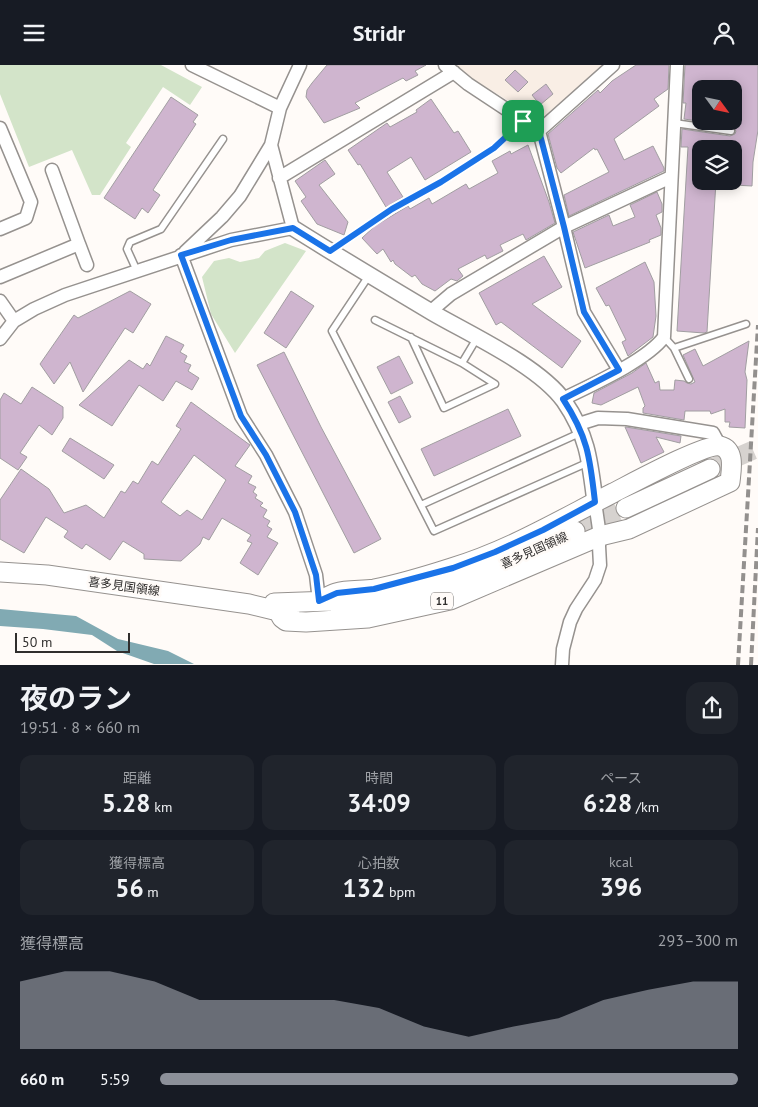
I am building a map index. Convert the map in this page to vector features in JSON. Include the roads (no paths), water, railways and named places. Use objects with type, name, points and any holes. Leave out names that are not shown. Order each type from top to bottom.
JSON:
[{"type":"main road","name":"11","points":[[319,601],[337,593],[374,589],[453,568],[495,552],[543,530],[679,460],[711,446],[720,446]]},
{"type":"main road","points":[[600,536],[628,529],[730,482],[732,458],[728,451],[720,446]]},
{"type":"main road","points":[[626,508],[710,469]]},
{"type":"main road","name":"喜多見国領線","points":[[0,572],[47,575],[248,604],[278,611],[352,609],[460,581],[575,531]]},
{"type":"main road","name":"11","points":[[278,611],[286,621],[306,622],[368,618],[450,599],[600,536]]},
{"type":"main road","name":"喜多見国領線","points":[[248,604],[377,601]]},
{"type":"street","points":[[192,65],[280,108]]},
{"type":"street","points":[[181,255],[222,217],[240,196],[271,145],[280,108],[300,65]]},
{"type":"street","points":[[539,131],[613,65]]},
{"type":"street","points":[[563,399],[619,370],[658,345],[664,337],[677,65]]},
{"type":"street","points":[[278,175],[449,69],[468,84],[539,131],[584,312],[619,370]]},
{"type":"street","points":[[0,128],[31,202],[26,218],[0,229]]},
{"type":"street","points":[[271,145],[293,228],[536,374],[563,399],[580,428],[588,447],[591,462],[600,536],[600,565],[595,580],[576,609],[570,623],[563,649],[562,665]]},
{"type":"street","points":[[255,169],[267,168],[278,175]]},
{"type":"street","points":[[52,170],[88,265]]},
{"type":"street","points":[[430,311],[451,294],[564,227],[671,177]]},
{"type":"street","points":[[222,217],[221,229],[231,240]]},
{"type":"street","points":[[0,339],[14,321],[34,309],[65,295],[231,240],[293,228]]},
{"type":"street","points":[[0,277],[79,244]]},
{"type":"street","points":[[181,255],[241,416],[266,455],[295,512],[316,575],[319,601]]},
{"type":"street","points":[[0,301],[14,321]]},
{"type":"street","points":[[580,428],[598,418],[627,419],[713,433],[720,446]]},
{"type":"lane","points":[[330,251],[392,209],[441,182],[494,148],[523,121]]},
{"type":"lane","points":[[674,123],[731,131]]},
{"type":"lane","points":[[136,271],[127,249],[130,242],[161,229],[223,139]]},
{"type":"lane","points":[[370,274],[332,331],[434,531],[591,462]]},
{"type":"lane","points":[[375,320],[411,337],[462,363],[495,384],[444,408],[411,337]]},
{"type":"lane","points":[[674,348],[746,324]]},
{"type":"lane","points":[[664,337],[674,348],[689,379]]},
{"type":"lane","points":[[462,363],[477,338]]},
{"type":"lane","points":[[421,505],[580,428]]},
{"type":"water","points":[[0,609],[76,616],[118,639],[168,651],[194,664],[154,664],[117,651],[92,635],[0,626]]},
{"type":"tunnel","points":[[710,469],[758,448]]},
{"type":"tunnel","points":[[575,531],[626,508]]},
{"type":"railway","points":[[738,665],[758,325]]},
{"type":"railway","points":[[751,665],[758,528]]}]
